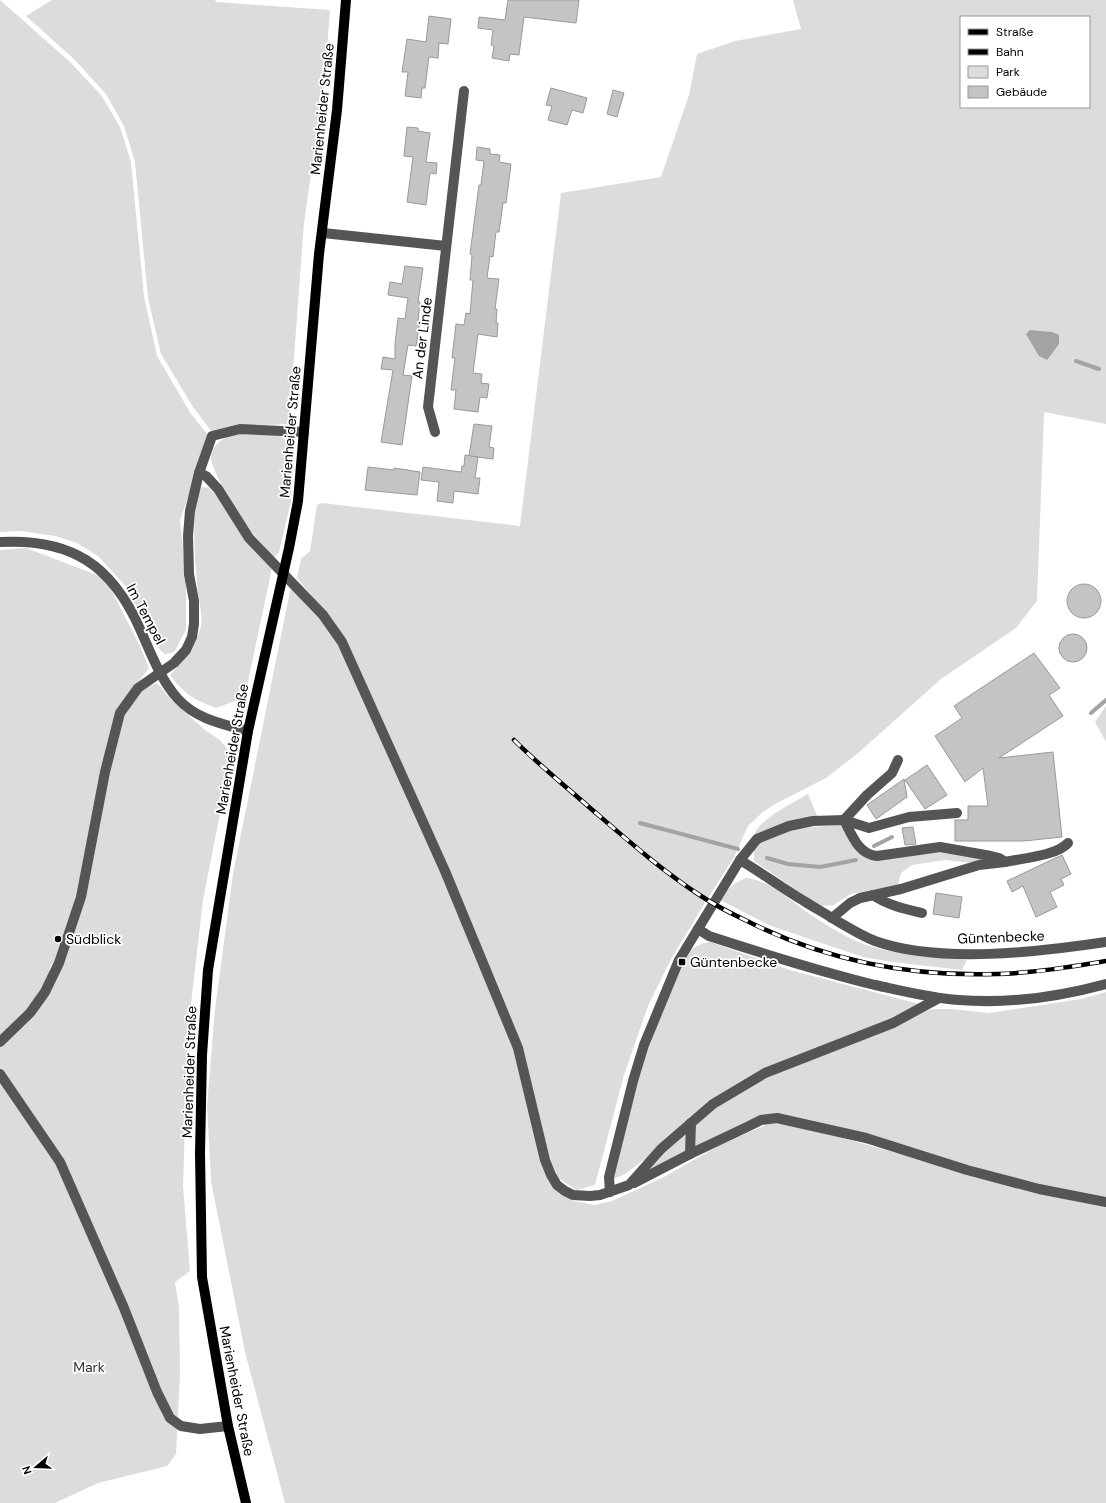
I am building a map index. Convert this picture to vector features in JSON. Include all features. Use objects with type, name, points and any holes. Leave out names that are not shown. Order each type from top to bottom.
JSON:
[{"type":"main road","name":"Marienheider Straße","points":[[246,1503],[228,1426],[202,1277],[200,1153],[202,1055],[208,970],[212,941],[248,731],[298,501],[319,254],[337,110],[346,0]]},
{"type":"street","name":"An der Linde","points":[[435,432],[428,407],[464,91]]},
{"type":"street","points":[[322,233],[446,246]]},
{"type":"street","points":[[0,1042],[30,1013],[45,992],[59,963],[81,897],[105,772],[120,713],[138,688],[174,663],[186,650],[192,637],[194,624],[194,601],[189,574],[188,536],[190,511],[199,472],[212,436],[240,429],[304,432]]},
{"type":"street","points":[[199,472],[206,476],[218,489],[249,538],[323,615],[342,642],[445,871],[518,1048],[545,1160],[557,1185],[573,1195],[590,1196],[610,1192],[629,1186],[690,1154],[761,1120],[777,1118],[866,1138],[967,1170],[1039,1189],[1106,1202]]},
{"type":"street","name":"Im Tempel","points":[[0,542],[18,541],[41,543],[64,549],[83,558],[100,570],[116,586],[123,596],[135,617],[160,673],[177,698],[190,710],[207,719],[248,731]]},
{"type":"street","points":[[844,820],[892,773],[898,760]]},
{"type":"street","points":[[610,1192],[609,1177],[633,1081],[644,1045],[678,960],[740,860],[757,839],[789,826],[813,821],[844,820],[869,828],[909,816],[957,813]]},
{"type":"street","points":[[844,820],[858,846],[862,851],[870,855],[877,856],[895,854],[940,847],[991,856],[999,858],[1005,862]]},
{"type":"street","points":[[832,918],[850,903],[860,898],[901,889],[979,865],[1005,862],[1051,852],[1064,848],[1068,843]]},
{"type":"street","name":"Güntenbecke","points":[[740,860],[852,930],[875,941],[899,948],[928,952],[980,954],[1041,950],[1106,942]]},
{"type":"street","points":[[873,895],[879,900],[922,913]]},
{"type":"street","points":[[698,929],[709,936],[828,974],[914,994],[939,998],[1006,1001],[1064,994],[1106,984]]},
{"type":"street","points":[[629,1186],[661,1149],[713,1104],[765,1073],[893,1023],[939,998]]},
{"type":"street","points":[[0,1074],[60,1162],[124,1308],[157,1392],[170,1418],[181,1426],[200,1429],[228,1426]]},
{"type":"street","points":[[690,1154],[691,1123]]},
{"type":"green space","points":[[0,0],[70,62],[101,95],[120,127],[131,162],[144,296],[157,356],[191,414],[208,435],[201,452],[194,480],[180,520],[186,577],[186,629],[175,651],[171,653],[165,654],[161,651],[150,634],[128,589],[98,556],[77,543],[55,536],[22,531],[0,532]]},
{"type":"green space","points":[[52,0],[215,0],[216,2],[330,10],[325,76],[304,223],[289,424],[239,426],[212,432],[193,407],[161,354],[148,298],[135,162],[124,126],[106,94],[74,59],[26,16]]},
{"type":"green space","points":[[793,0],[1106,0],[1106,424],[1044,412],[1037,601],[1016,628],[941,679],[857,754],[826,778],[775,804],[763,812],[748,826],[733,859],[671,959],[648,1006],[624,1075],[595,1185],[576,1190],[557,1177],[544,1142],[521,1049],[326,613],[297,578],[301,559],[310,551],[317,505],[322,503],[520,526],[561,193],[661,177],[689,95],[697,54],[735,41],[801,29]]},
{"type":"green space","points":[[240,432],[281,436],[292,446],[294,452],[291,501],[279,552],[274,557],[240,517],[224,490],[212,462],[212,451],[218,443]]},
{"type":"green space","points":[[202,487],[209,488],[214,493],[238,528],[272,568],[246,691],[238,700],[216,708],[190,696],[170,675],[193,647],[201,626],[194,521],[198,494]]},
{"type":"green space","name":"Mark","points":[[26,548],[105,578],[139,644],[149,668],[117,710],[102,771],[77,895],[56,959],[49,969],[54,976],[61,965],[83,898],[108,772],[123,713],[140,690],[157,683],[173,702],[205,730],[220,740],[228,750],[230,761],[230,771],[203,900],[188,1030],[183,1186],[190,1271],[175,1282],[179,1308],[180,1374],[176,1454],[167,1466],[98,1483],[55,1503],[0,1503],[0,550]]},
{"type":"green space","points":[[291,586],[309,603],[338,643],[442,872],[515,1048],[560,1193],[574,1201],[595,1205],[612,1201],[664,1177],[720,1145],[777,1120],[1038,1192],[1106,1204],[1106,1503],[285,1503],[245,1352],[211,1181],[207,1106],[215,1009],[233,874]]},
{"type":"green space","points":[[1106,706],[1106,742],[1095,722]]},
{"type":"green space","points":[[808,794],[818,818],[779,825],[754,837],[756,831],[768,818]]},
{"type":"green space","points":[[837,825],[842,826],[860,853],[941,851],[989,860],[972,863],[945,860],[912,865],[901,873],[898,885],[851,894],[834,905],[821,906],[754,861],[754,850],[763,840],[792,829]]},
{"type":"green space","points":[[746,878],[762,882],[784,895],[829,927],[868,946],[896,952],[967,960],[962,970],[863,957],[771,926],[720,900],[731,887],[737,882]]},
{"type":"green space","points":[[710,942],[790,970],[919,1004],[891,1020],[763,1071],[625,1174],[611,1180],[630,1108],[645,1060],[678,972],[691,950],[700,944]]},
{"type":"green space","points":[[1106,992],[1106,1198],[1040,1186],[777,1115],[716,1138],[645,1171],[663,1152],[715,1108],[766,1076],[917,1014],[933,1009],[952,1009],[989,1013],[1081,999]]},
{"type":"shaded area","points":[[1030,330],[1052,332],[1059,335],[1059,344],[1047,360],[1039,356],[1026,334]]},
{"type":"building","points":[[508,0],[579,0],[576,23],[524,17],[519,55],[510,54],[509,61],[492,58],[494,46],[491,45],[493,30],[478,28],[479,17],[505,20]]},
{"type":"building","points":[[429,16],[451,19],[448,44],[439,43],[438,58],[429,57],[425,88],[422,88],[421,98],[405,96],[408,72],[402,72],[407,39],[426,42]]},
{"type":"building","points":[[551,88],[587,98],[583,113],[572,110],[567,125],[548,120],[552,106],[546,105]]},
{"type":"building","points":[[613,90],[624,93],[617,117],[607,114]]},
{"type":"building","points":[[407,127],[418,128],[418,131],[430,133],[426,162],[437,163],[436,174],[430,173],[426,205],[407,202],[413,157],[404,156]]},
{"type":"building","points":[[477,147],[490,149],[490,154],[500,155],[499,162],[511,164],[506,203],[503,203],[499,232],[496,232],[493,257],[490,256],[487,278],[499,279],[495,309],[497,309],[496,323],[498,323],[497,337],[478,334],[473,373],[482,374],[481,383],[489,384],[487,398],[480,397],[478,412],[454,409],[456,390],[451,390],[455,358],[452,358],[456,324],[464,325],[466,313],[470,314],[473,280],[470,280],[472,255],[470,254],[479,185],[481,185],[484,161],[476,160]]},
{"type":"building","points":[[405,266],[423,268],[418,302],[420,302],[418,321],[420,321],[416,346],[408,345],[403,375],[412,376],[402,445],[381,442],[393,370],[381,369],[383,357],[395,359],[398,318],[405,319],[408,298],[388,295],[390,282],[402,284]]},
{"type":"building","points":[[474,424],[492,426],[489,447],[494,448],[493,459],[469,456]]},
{"type":"building","points":[[465,455],[478,457],[475,478],[480,478],[478,494],[454,491],[453,503],[437,501],[439,482],[421,480],[423,467],[461,472],[462,466],[464,466]]},
{"type":"building","points":[[368,467],[394,470],[394,468],[420,472],[417,495],[365,490]]},
{"type":"building","points":[[1081,584],[1087,584],[1096,589],[1100,595],[1100,607],[1096,613],[1087,618],[1081,618],[1072,613],[1067,604],[1067,598],[1072,589]]},
{"type":"building","points":[[1073,634],[1083,638],[1087,648],[1083,658],[1073,662],[1063,658],[1059,648],[1063,638]]},
{"type":"building","points":[[1034,653],[1060,688],[1049,695],[1063,716],[999,758],[1053,752],[1062,837],[1024,841],[955,841],[955,820],[968,820],[968,806],[988,806],[983,768],[965,782],[935,736],[962,718],[954,706]]},
{"type":"building","points":[[927,765],[947,795],[925,809],[905,780]]},
{"type":"building","points":[[904,779],[907,797],[876,819],[867,805]]},
{"type":"building","points":[[913,827],[916,844],[905,845],[902,828]]},
{"type":"building","points":[[1062,855],[1071,874],[1061,879],[1064,885],[1050,892],[1057,907],[1036,917],[1023,886],[1012,892],[1007,881]]},
{"type":"building","points":[[936,893],[962,897],[959,918],[933,914]]},
{"type":"waterway","points":[[1076,361],[1099,369]]},
{"type":"waterway","name":"Güntenbecke","points":[[1091,713],[1106,700]]},
{"type":"waterway","points":[[640,823],[738,849]]},
{"type":"waterway","name":"Güntenbecke","points":[[874,846],[892,837]]},
{"type":"waterway","name":"Güntenbecke","points":[[767,858],[788,864],[820,867],[856,860]]},
{"type":"railway","points":[[514,740],[657,865],[686,886],[734,915],[805,946],[868,963],[899,969],[964,974],[1024,972],[1106,961]]},
{"type":"place","name":"Südblick","points":[[58,939]]},
{"type":"place","name":"Güntenbecke","points":[[682,962]]}]
